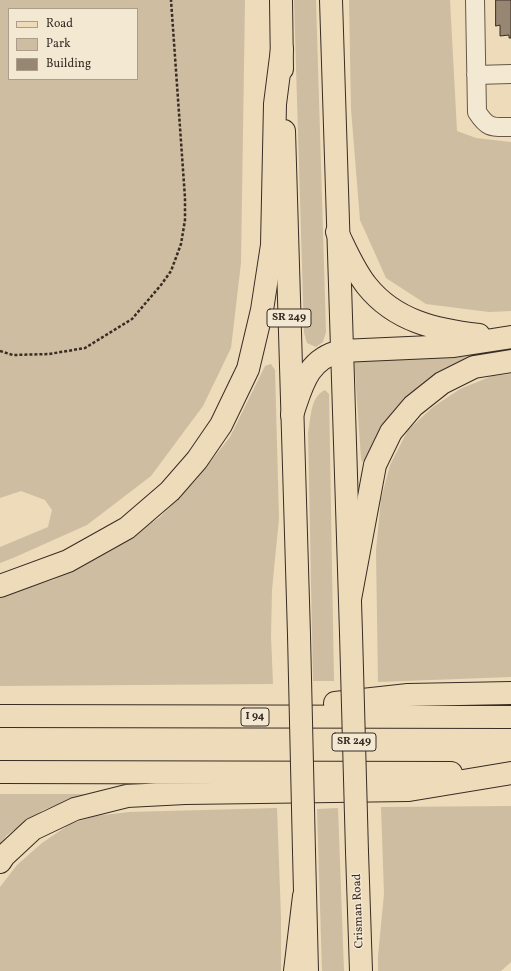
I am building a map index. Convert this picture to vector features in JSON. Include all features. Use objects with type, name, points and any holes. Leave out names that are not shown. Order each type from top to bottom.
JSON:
[{"type":"main road","name":"SR 249","points":[[281,0],[307,971]]},
{"type":"main road","name":"SR 249","points":[[331,0],[337,232],[350,600]]},
{"type":"main road","points":[[0,586],[68,561],[127,528],[170,491],[197,460],[221,425],[248,370],[262,310],[272,245],[274,104],[282,49]]},
{"type":"main road","points":[[337,232],[358,274],[367,286],[394,311],[420,324],[434,328],[451,332],[507,338]]},
{"type":"main road","points":[[292,415],[307,374],[318,361],[335,352],[454,346],[507,338]]},
{"type":"main road","points":[[350,600],[375,465],[392,432],[413,406],[442,383],[474,368],[511,361]]},
{"type":"main road","name":"Crisman Road","points":[[350,600],[361,971]]},
{"type":"main road","points":[[207,716],[408,695],[511,693]]},
{"type":"main road","name":"I 94","points":[[0,716],[511,717]]},
{"type":"main road","points":[[0,772],[511,773]]},
{"type":"main road","points":[[0,862],[4,856],[33,829],[75,809],[127,796],[185,793],[409,790],[511,773]]},
{"type":"main road","points":[[295,971],[304,896]]},
{"type":"lane","points":[[475,0],[478,112],[484,123],[494,127],[511,127]]},
{"type":"lane","points":[[476,75],[511,74]]},
{"type":"path","points":[[0,351],[13,355],[49,354],[85,348],[132,319],[161,286],[171,270],[181,244],[185,220],[185,198],[171,0]]},
{"type":"green space","points":[[0,0],[245,0],[241,263],[231,348],[203,406],[151,476],[87,525],[0,563],[0,547],[48,527],[52,510],[45,500],[21,491],[0,498]]},
{"type":"green space","points":[[294,0],[316,0],[326,332],[323,342],[316,347],[307,343],[304,333]]},
{"type":"green space","points":[[349,0],[450,0],[457,131],[476,138],[511,142],[511,311],[489,312],[426,304],[386,278],[360,220],[351,109]]},
{"type":"green space","points":[[487,353],[487,359],[468,363],[362,462],[354,358]]},
{"type":"green space","points":[[271,364],[275,370],[279,518],[272,590],[271,636],[273,684],[0,686],[0,596],[53,580],[112,550],[160,517],[196,480],[230,437],[265,366]]},
{"type":"green space","points":[[511,374],[511,677],[378,682],[376,550],[381,499],[390,465],[408,430],[433,407],[460,389],[492,376]]},
{"type":"green space","points":[[325,390],[329,394],[334,681],[313,681],[308,433],[312,408],[316,398]]},
{"type":"green space","points":[[0,794],[86,794],[43,810],[7,835],[0,844]]},
{"type":"green space","points":[[511,806],[511,962],[501,971],[378,971],[384,894],[381,807]]},
{"type":"green space","points":[[277,808],[281,918],[281,971],[0,971],[0,887],[17,865],[42,843],[70,824],[95,816],[129,812]]},
{"type":"green space","points":[[338,808],[344,971],[322,971],[317,809]]},
{"type":"building","points":[[496,0],[511,0],[511,38],[509,38],[509,35],[500,36],[500,25],[496,26]]}]
